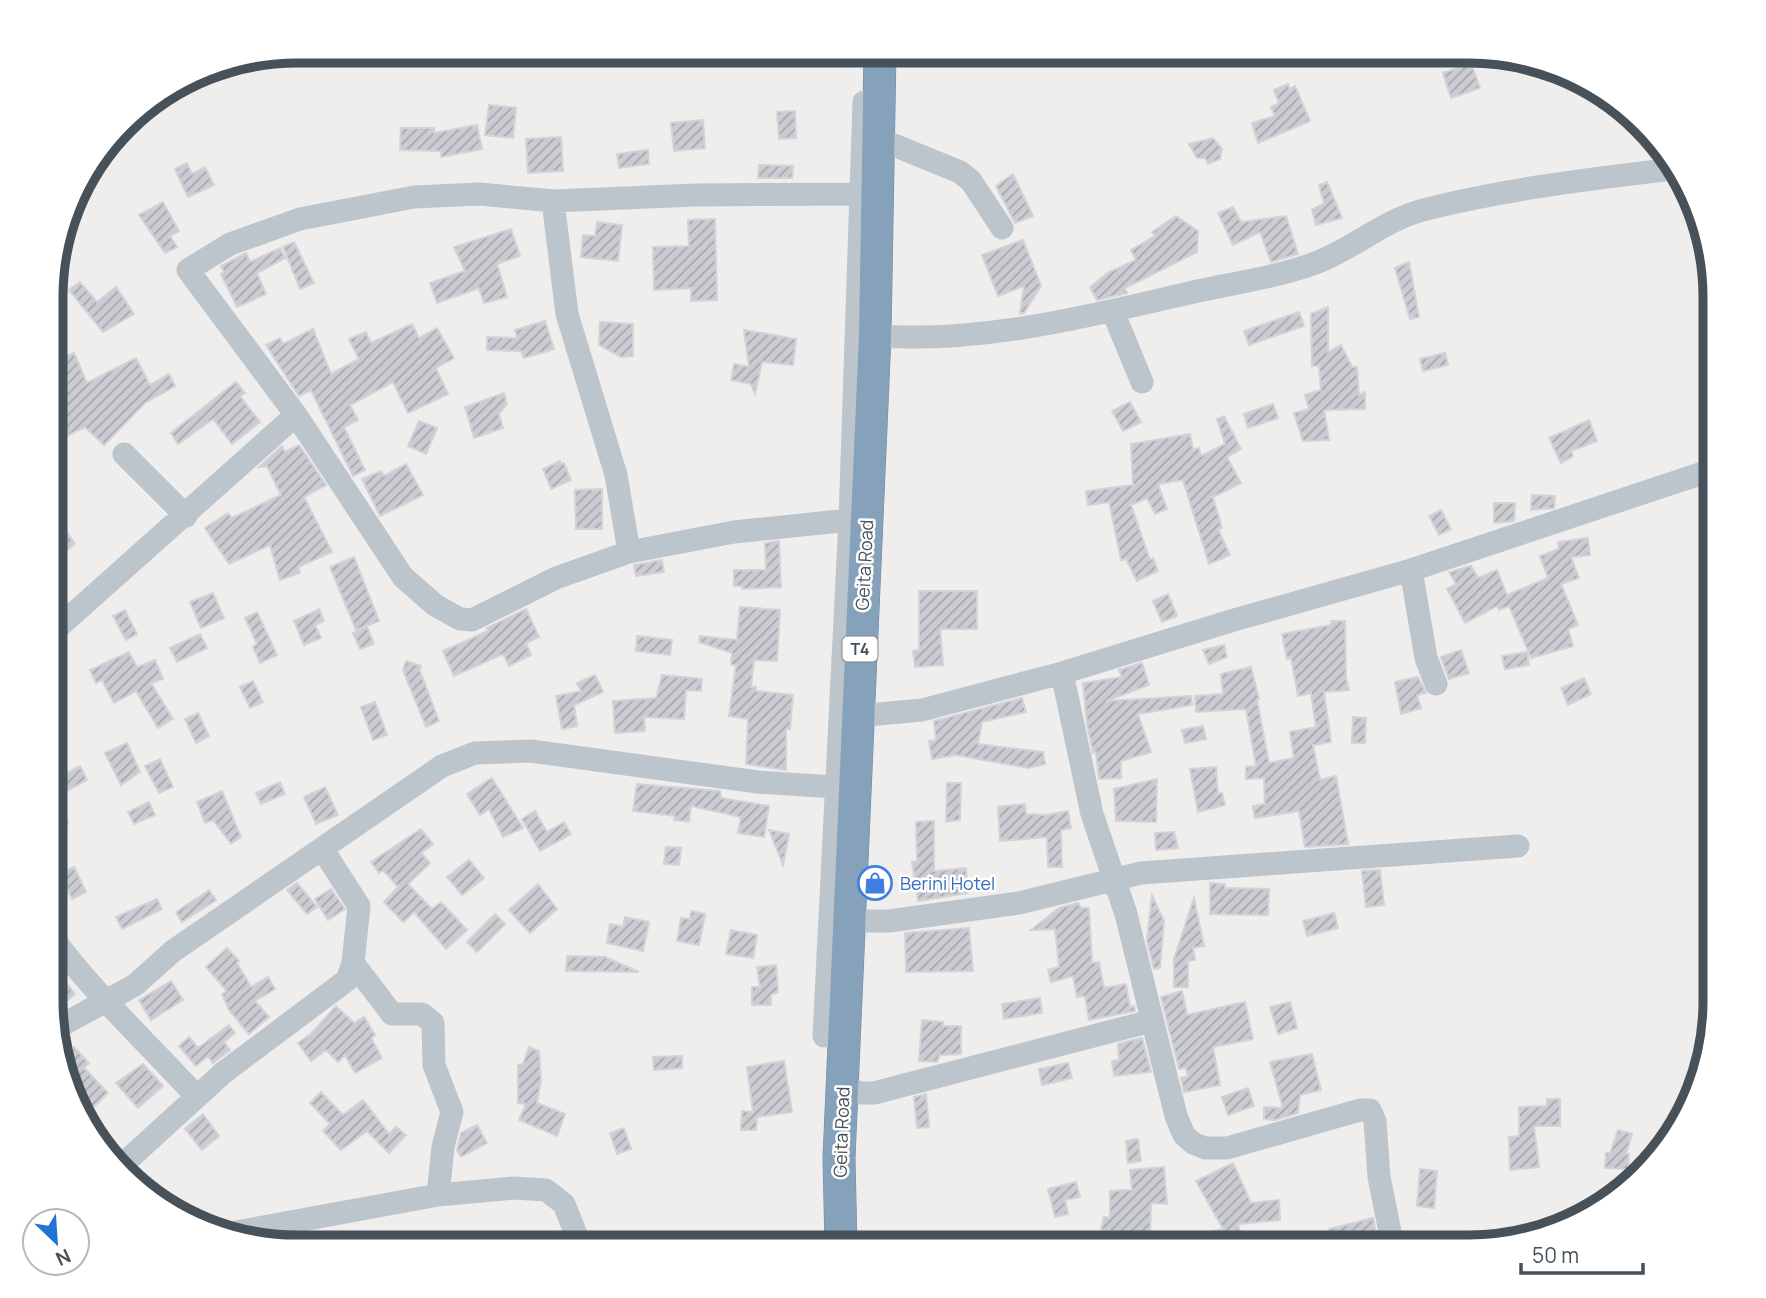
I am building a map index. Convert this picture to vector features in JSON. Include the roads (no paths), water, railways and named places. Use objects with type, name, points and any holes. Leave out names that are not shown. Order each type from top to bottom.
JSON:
[{"type":"highway","name":"Geita Road","points":[[841,1234],[839,1158],[875,335],[880,63]]},
{"type":"street","points":[[824,1036],[834,788],[850,520],[865,63]]},
{"type":"street","points":[[879,139],[961,172],[971,181],[1002,228]]},
{"type":"street","points":[[875,335],[960,337],[1113,312],[1296,269],[1320,261],[1423,210],[1621,175],[1665,170]]},
{"type":"street","points":[[850,520],[734,532],[629,552],[556,578],[482,617],[460,619],[425,597],[403,577],[296,415],[194,282],[189,267],[230,244],[263,231],[312,215],[376,202],[479,194],[553,201],[695,195],[860,194]]},
{"type":"street","points":[[553,201],[567,314],[616,475],[629,552]]},
{"type":"street","points":[[1113,312],[1142,382]]},
{"type":"street","points":[[63,623],[296,415]]},
{"type":"street","points":[[124,454],[186,516]]},
{"type":"street","points":[[857,716],[922,710],[1062,673],[1234,620],[1411,570],[1702,473]]},
{"type":"street","points":[[1411,570],[1426,658],[1436,684]]},
{"type":"street","points":[[1062,673],[1092,814],[1131,932],[1151,1021],[1180,1127],[1193,1143],[1205,1148],[1246,1144],[1360,1110],[1370,1110],[1375,1121],[1379,1177],[1391,1235]]},
{"type":"street","points":[[64,1023],[135,985],[173,951],[323,850],[433,771],[461,757],[496,750],[531,751],[758,782],[834,788]]},
{"type":"street","points":[[850,921],[889,921],[1008,905],[1142,873],[1518,846]]},
{"type":"street","points":[[127,1161],[276,1031],[341,986],[353,963],[359,906],[323,850]]},
{"type":"street","points":[[64,953],[80,974],[197,1097]]},
{"type":"street","points":[[353,963],[392,1014],[422,1014],[433,1023],[434,1065],[452,1112],[443,1147],[438,1195]]},
{"type":"street","points":[[842,1087],[861,1093],[874,1093],[1151,1021]]},
{"type":"street","points":[[248,1229],[438,1195],[514,1188],[546,1190],[564,1204],[576,1234]]},
{"type":"place","name":"Berini Hotel","points":[[875,883]]}]
